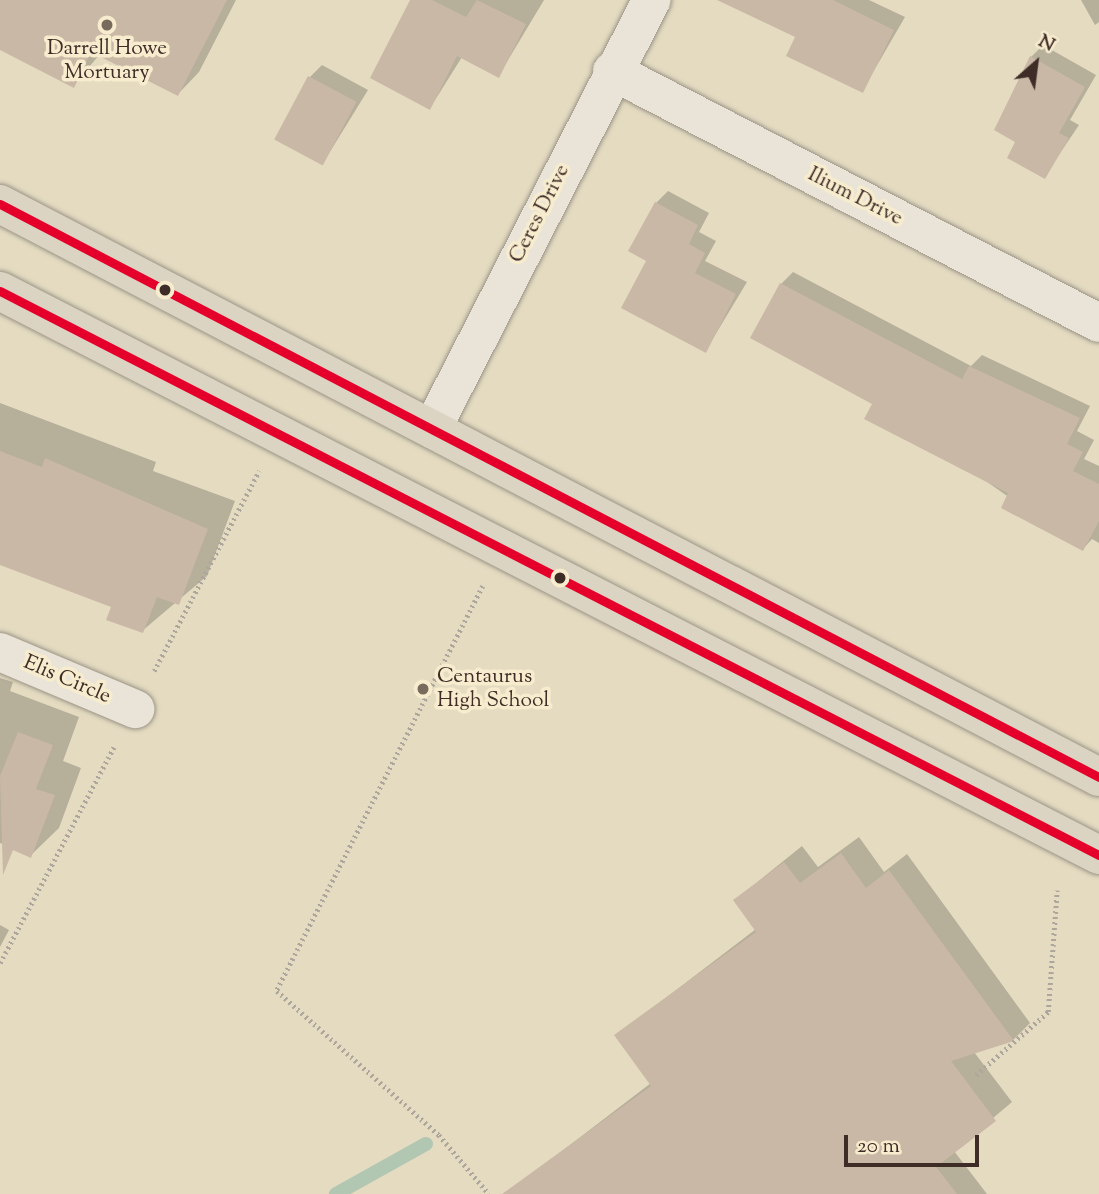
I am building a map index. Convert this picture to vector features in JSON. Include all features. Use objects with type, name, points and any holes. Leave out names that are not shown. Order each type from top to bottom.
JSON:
[{"type":"main road","points":[[0,204],[1099,777]]},
{"type":"main road","points":[[0,291],[1099,855]]},
{"type":"street","name":"Ceres Drive","points":[[432,429],[612,71],[652,0]]},
{"type":"street","name":"Ilium Drive","points":[[612,71],[1099,323]]},
{"type":"street","name":"Elis Circle","points":[[0,652],[135,709]]},
{"type":"path","points":[[489,575],[277,990],[439,1135],[489,1194]]},
{"type":"path","points":[[976,1075],[1048,1012],[1057,890]]},
{"type":"building","name":"Darrell Howe Mortuary","points":[[0,0],[227,0],[178,96],[91,52],[74,88],[0,50]]},
{"type":"building","points":[[410,0],[432,0],[466,17],[477,0],[526,24],[499,78],[457,56],[430,110],[370,78]]},
{"type":"building","points":[[717,0],[833,0],[894,30],[863,93],[786,56],[795,37]]},
{"type":"building","points":[[1030,56],[1085,87],[1059,133],[1069,138],[1045,179],[1007,158],[1015,142],[994,130]]},
{"type":"building","points":[[308,76],[357,102],[323,165],[274,140]]},
{"type":"building","points":[[655,202],[698,225],[689,244],[705,253],[695,273],[736,294],[706,353],[621,308],[646,261],[628,251]]},
{"type":"building","points":[[780,283],[962,379],[969,366],[1080,418],[1067,444],[1083,452],[1073,471],[1099,484],[1099,521],[1083,551],[1001,508],[1008,493],[864,419],[872,404],[750,338]]},
{"type":"building","points":[[0,451],[42,467],[45,458],[208,529],[179,605],[157,597],[143,633],[106,620],[111,607],[0,565]]},
{"type":"building","points":[[18,732],[53,745],[36,789],[55,795],[31,858],[13,850],[3,875],[0,776]]},
{"type":"building","points":[[841,853],[866,888],[889,870],[1014,1041],[951,1061],[996,1121],[936,1167],[957,1194],[502,1194],[651,1086],[614,1035],[756,932],[733,900],[784,862],[800,883]]},
{"type":"waterway","points":[[336,1194],[426,1144]]},
{"type":"transit line","points":[[0,204],[1099,777]]},
{"type":"transit line","points":[[0,291],[1099,855]]},
{"type":"place","name":"Darrell Howe Mortuary","points":[[107,25]]},
{"type":"place","name":"Centaurus High School","points":[[423,689]]}]
